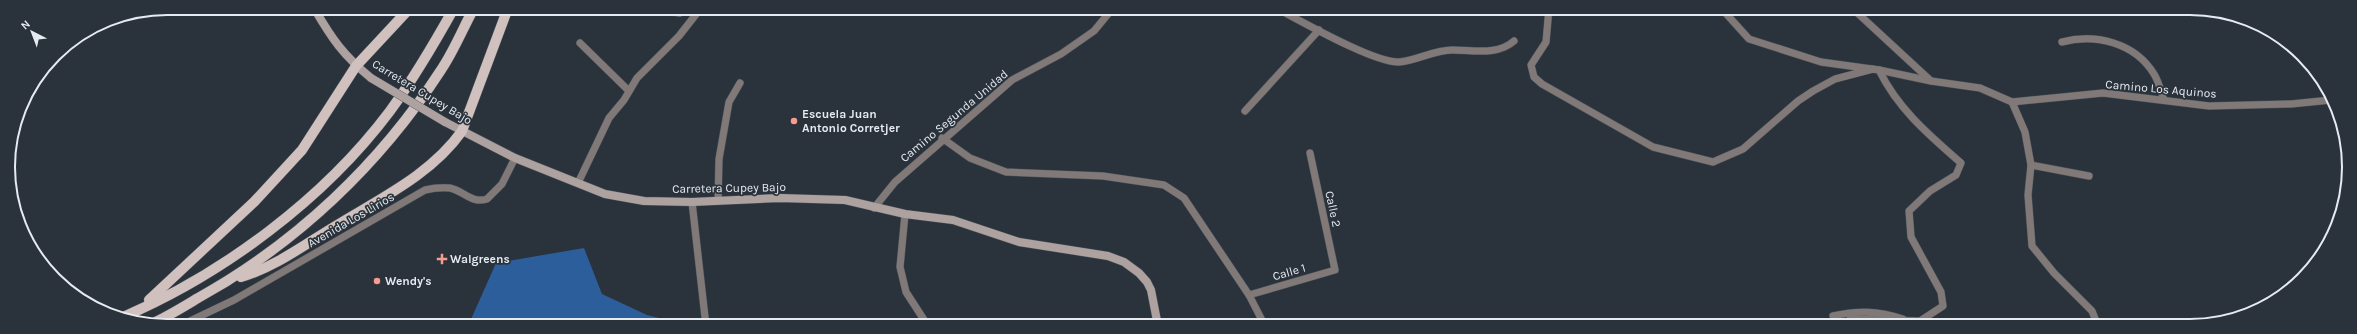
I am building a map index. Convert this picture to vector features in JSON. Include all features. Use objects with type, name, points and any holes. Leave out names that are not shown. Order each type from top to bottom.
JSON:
[{"type":"main road","points":[[139,310],[254,202],[302,150],[356,66],[403,15]]},
{"type":"main road","points":[[129,314],[229,260],[289,214],[332,175],[389,112],[426,58],[450,15]]},
{"type":"main road","points":[[160,319],[231,280],[276,248],[335,198],[369,165],[405,121],[442,69],[470,15]]},
{"type":"main road","points":[[231,280],[270,266],[418,176],[450,147],[462,131],[505,15]]},
{"type":"street","name":"Carretera Cupey Bajo","points":[[318,15],[332,38],[356,66],[371,78],[444,122],[514,158],[605,194],[644,201],[692,202],[780,198],[845,200],[874,208],[905,214],[953,220],[1019,242],[1092,252],[1124,262],[1139,273],[1149,286],[1156,319]]},
{"type":"street","points":[[578,183],[609,118],[637,78],[679,36],[696,15]]},
{"type":"street","name":"Camino Segunda Unidad","points":[[874,208],[894,182],[942,138],[1012,80],[1061,54],[1094,30],[1107,15]]},
{"type":"street","points":[[1290,15],[1373,56],[1398,62],[1452,50],[1466,52],[1496,50],[1514,41]]},
{"type":"street","points":[[1548,15],[1546,42],[1531,65],[1534,77],[1539,82],[1653,147],[1713,162],[1743,149],[1798,101],[1813,91],[1835,79],[1876,69]]},
{"type":"street","points":[[1727,15],[1748,39],[1821,62],[1876,69],[1931,81],[1980,88],[2012,102],[2025,132],[2031,165],[2028,195],[2032,246],[2054,273],[2092,312],[2095,319]]},
{"type":"street","points":[[1860,15],[1931,81]]},
{"type":"street","points":[[1246,111],[1319,30]]},
{"type":"street","points":[[2062,42],[2077,38],[2094,38],[2132,51],[2143,60],[2155,75],[2164,100]]},
{"type":"street","points":[[580,42],[629,91]]},
{"type":"street","points":[[1876,69],[1887,87],[1913,120],[1961,163],[1956,175],[1930,191],[1908,211],[1911,237],[1941,292],[1943,306],[1923,319]]},
{"type":"street","points":[[718,201],[720,159],[728,102],[740,83]]},
{"type":"street","name":"Camino Los Aquinos","points":[[2012,102],[2104,93],[2209,106],[2291,104],[2326,100]]},
{"type":"street","points":[[942,138],[970,158],[1006,172],[1103,176],[1164,185],[1184,198],[1249,295],[1252,305],[1261,319]]},
{"type":"street","name":"Calle 2","points":[[1310,153],[1335,270]]},
{"type":"street","name":"Avenida Los Lirios","points":[[196,319],[234,300],[425,190],[451,188],[476,200],[488,199],[502,184],[514,158]]},
{"type":"street","points":[[2031,165],[2089,176]]},
{"type":"street","points":[[692,202],[705,319]]},
{"type":"street","points":[[905,214],[900,267],[906,292],[923,319]]},
{"type":"street","name":"Calle 1","points":[[1249,295],[1335,270]]},
{"type":"street","points":[[1833,316],[1854,311],[1871,311],[1901,319]]},
{"type":"shaded area","points":[[584,248],[602,294],[647,315],[663,319],[471,319],[496,263]]},
{"type":"place","name":"Escuela Juan Antonio Corretjer","points":[[794,121]]},
{"type":"place","name":"Walgreens","points":[[442,259]]},
{"type":"place","name":"Wendy's","points":[[377,281]]}]
